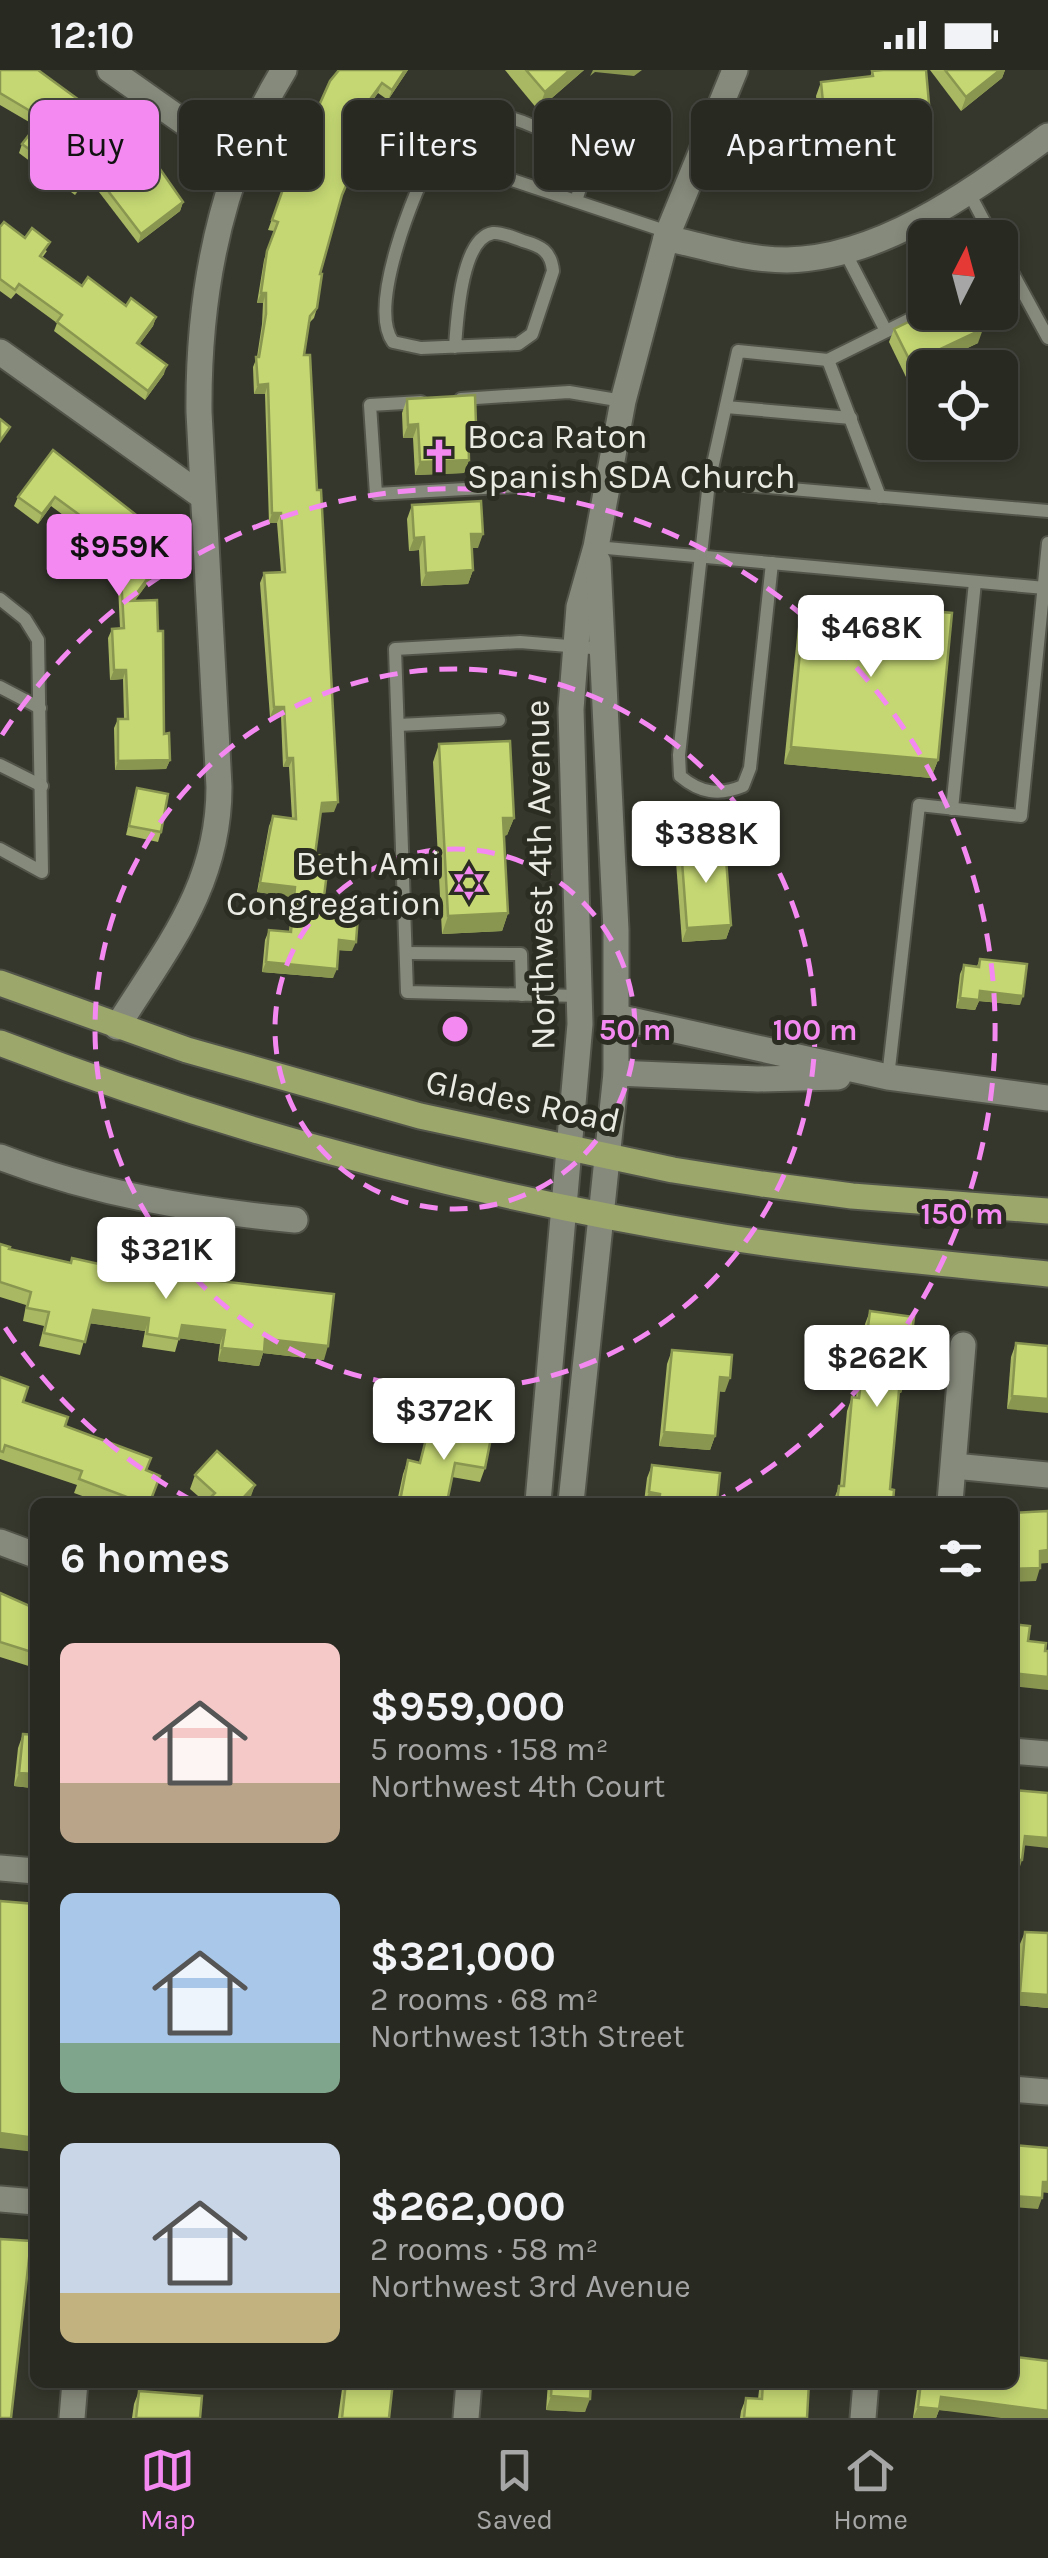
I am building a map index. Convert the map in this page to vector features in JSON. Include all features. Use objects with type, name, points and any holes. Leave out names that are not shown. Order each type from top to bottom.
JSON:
[{"type":"main road","name":"Glades Road","points":[[0,982],[117,1027],[352,1098],[673,1170],[852,1196],[1048,1211]]},
{"type":"main road","points":[[0,1043],[102,1081],[284,1138],[565,1208],[842,1253],[1048,1274]]},
{"type":"street","points":[[110,70],[179,119]]},
{"type":"street","points":[[269,100],[284,70]]},
{"type":"street","name":"Northwest 4th Avenue","points":[[538,1498],[580,1024],[571,709],[579,607],[596,546],[623,401],[667,235],[735,70]]},
{"type":"street","points":[[931,220],[967,190],[1048,136]]},
{"type":"street","points":[[117,1027],[188,912],[210,864],[216,838],[219,787],[202,496],[199,360],[212,251],[231,190]]},
{"type":"street","points":[[667,235],[759,258],[812,258],[908,232]]},
{"type":"street","points":[[0,352],[202,496]]},
{"type":"street","name":"Northwest 4th Avenue","points":[[571,1498],[616,1073],[618,1018],[604,649],[596,546]]},
{"type":"street","points":[[618,1018],[888,1077],[1048,1098]]},
{"type":"street","points":[[616,1073],[758,1079],[888,1077]]},
{"type":"street","points":[[0,1157],[106,1192],[198,1210],[295,1220]]},
{"type":"street","points":[[950,1498],[963,1345]]},
{"type":"street","points":[[954,1466],[1048,1475]]},
{"type":"street","points":[[0,1542],[30,1553]]},
{"type":"street","points":[[1018,1752],[1048,1754]]},
{"type":"street","points":[[0,1868],[30,1871]]},
{"type":"street","points":[[1018,2090],[1048,2092]]},
{"type":"street","points":[[0,2199],[30,2202]]},
{"type":"street","points":[[72,2418],[74,2388]]},
{"type":"street","points":[[466,2418],[468,2388]]},
{"type":"street","points":[[863,2418],[866,2388]]},
{"type":"lane","points":[[514,121],[558,137],[577,152],[584,174],[576,202]]},
{"type":"lane","points":[[514,181],[667,235]]},
{"type":"lane","points":[[417,190],[398,242],[388,290],[387,334],[393,342],[405,347],[455,346],[518,344],[532,334],[553,271],[547,252],[540,246],[497,232],[476,243],[468,260],[455,346]]},
{"type":"lane","points":[[967,190],[983,220]]},
{"type":"lane","points":[[845,252],[886,331]]},
{"type":"lane","points":[[1018,283],[1048,338]]},
{"type":"lane","points":[[772,563],[750,768],[743,786],[729,792],[694,788],[680,776],[678,755],[710,482],[738,351],[828,360],[908,320]]},
{"type":"lane","points":[[828,360],[880,497]]},
{"type":"lane","points":[[450,400],[569,392],[623,401]]},
{"type":"lane","points":[[430,401],[370,405],[376,494],[608,481]]},
{"type":"lane","points":[[726,407],[851,418]]},
{"type":"lane","points":[[710,482],[1048,511]]},
{"type":"lane","points":[[888,1077],[919,805],[1021,816],[1048,543]]},
{"type":"lane","points":[[596,546],[1044,588]]},
{"type":"lane","points":[[952,809],[975,582]]},
{"type":"lane","points":[[0,598],[25,619],[38,640],[42,872],[0,849]]},
{"type":"lane","points":[[579,996],[407,992],[395,648],[520,642],[604,649]]},
{"type":"lane","points":[[0,687],[40,708]]},
{"type":"lane","points":[[398,725],[499,720]]},
{"type":"lane","points":[[0,765],[42,786]]},
{"type":"lane","points":[[406,954],[521,954],[522,994]]},
{"type":"building","points":[[0,70],[38,70],[79,100],[30,100],[30,111],[0,93]]},
{"type":"building","points":[[339,70],[405,70],[392,90],[382,83],[370,100],[343,100],[344,190],[320,274],[317,308],[310,316],[304,355],[310,355],[317,490],[321,490],[338,802],[322,803],[315,855],[329,856],[322,913],[358,916],[356,942],[339,940],[337,969],[266,962],[269,930],[291,932],[295,887],[260,883],[273,816],[296,819],[293,758],[287,758],[284,707],[274,707],[264,573],[285,572],[281,513],[272,513],[268,384],[258,385],[256,357],[266,314],[266,293],[261,293],[267,251],[278,222],[272,220],[283,190],[323,190],[322,100]]},
{"type":"building","points":[[526,70],[570,70],[545,92]]},
{"type":"building","points":[[926,70],[929,100],[823,100],[821,82],[873,76],[872,71]]},
{"type":"building","points":[[945,70],[1000,70],[966,97]]},
{"type":"building","points":[[30,134],[30,150],[22,144]]},
{"type":"building","points":[[159,168],[183,202],[141,234],[107,190],[159,190]]},
{"type":"building","points":[[4,222],[25,238],[32,228],[50,242],[40,256],[82,286],[88,277],[126,306],[131,298],[156,317],[137,343],[167,365],[148,391],[57,322],[62,315],[19,284],[15,290],[0,279],[0,227]]},
{"type":"building","points":[[908,322],[908,330],[981,330],[939,350],[908,350],[908,357],[894,329]]},
{"type":"building","name":"Boca Raton Spanish SDA Church","points":[[475,395],[476,424],[468,425],[469,460],[420,462],[418,424],[408,425],[407,399]]},
{"type":"building","points":[[0,419],[10,427],[0,441]]},
{"type":"building","points":[[53,450],[140,518],[136,523],[170,548],[131,601],[157,600],[158,631],[163,631],[164,734],[169,733],[170,760],[118,761],[118,719],[128,719],[126,670],[114,670],[112,629],[124,628],[121,577],[88,553],[95,544],[88,538],[96,527],[55,497],[42,514],[18,497]]},
{"type":"building","points":[[481,501],[483,534],[471,534],[473,570],[426,573],[424,537],[414,538],[412,505]]},
{"type":"building","points":[[805,599],[952,613],[938,760],[791,747]]},
{"type":"building","name":"Beth Ami Congregation","points":[[510,741],[514,818],[503,818],[508,913],[448,916],[439,744]]},
{"type":"building","points":[[137,788],[168,794],[161,832],[129,826]]},
{"type":"building","points":[[725,845],[731,925],[687,928],[681,848]]},
{"type":"building","points":[[980,959],[1027,964],[1023,996],[980,991],[979,1000],[960,998],[964,965],[979,967]]},
{"type":"building","points":[[0,1244],[71,1263],[72,1258],[126,1270],[127,1264],[202,1279],[334,1294],[328,1346],[265,1339],[264,1352],[222,1348],[225,1330],[182,1325],[179,1339],[147,1334],[149,1318],[93,1310],[85,1342],[44,1333],[49,1312],[27,1308],[31,1292],[0,1282]]},
{"type":"building","points":[[870,1311],[914,1317],[906,1380],[900,1379],[890,1489],[894,1490],[893,1498],[838,1498],[839,1486],[844,1486],[852,1397],[859,1398]]},
{"type":"building","points":[[1016,1343],[1048,1346],[1048,1399],[1012,1396]]},
{"type":"building","points":[[672,1350],[732,1355],[730,1378],[720,1377],[715,1436],[664,1432]]},
{"type":"building","points":[[0,1377],[28,1387],[23,1402],[68,1417],[65,1426],[151,1458],[146,1470],[160,1476],[152,1498],[129,1498],[79,1479],[82,1471],[5,1445],[0,1451]]},
{"type":"building","points":[[443,1424],[492,1433],[485,1468],[455,1463],[448,1498],[401,1498],[408,1460],[420,1463],[427,1435],[440,1437]]},
{"type":"building","points":[[217,1451],[255,1485],[245,1498],[210,1498],[215,1493],[195,1475]]},
{"type":"building","points":[[652,1465],[720,1473],[717,1498],[660,1498],[660,1494],[649,1492]]},
{"type":"building","points":[[1048,1511],[1048,1550],[1040,1551],[1040,1568],[1018,1569],[1018,1513]]},
{"type":"building","points":[[0,1593],[30,1606],[30,1651],[0,1642]]},
{"type":"building","points":[[1018,1625],[1030,1626],[1028,1641],[1046,1643],[1048,1677],[1018,1674]]},
{"type":"building","points":[[23,1734],[30,1735],[30,1774],[19,1773]]},
{"type":"building","points":[[1018,1790],[1048,1793],[1048,1838],[1025,1836],[1022,1860],[1018,1860]]},
{"type":"building","points":[[0,1901],[30,1904],[30,2137],[0,2133]]},
{"type":"building","points":[[1025,1932],[1048,1933],[1048,1995],[1020,1993]]},
{"type":"building","points":[[1018,2146],[1048,2148],[1048,2182],[1043,2182],[1042,2198],[1018,2196]]},
{"type":"building","points":[[0,2239],[30,2241],[11,2418],[0,2418]]},
{"type":"building","points":[[1018,2357],[1048,2361],[1048,2411],[941,2397],[939,2409],[918,2407],[920,2388],[1018,2388]]},
{"type":"building","points":[[345,2388],[392,2388],[389,2418],[342,2418]]},
{"type":"building","points":[[552,2388],[591,2388],[590,2399],[551,2396]]},
{"type":"building","points":[[763,2388],[809,2388],[807,2418],[744,2418],[746,2398],[762,2399]]},
{"type":"building","points":[[139,2391],[202,2396],[200,2418],[136,2418]]},
{"type":"place","name":"Boca Raton Spanish SDA Church","points":[[439,456]]},
{"type":"place","name":"Beth Ami Congregation","points":[[469,883]]}]
